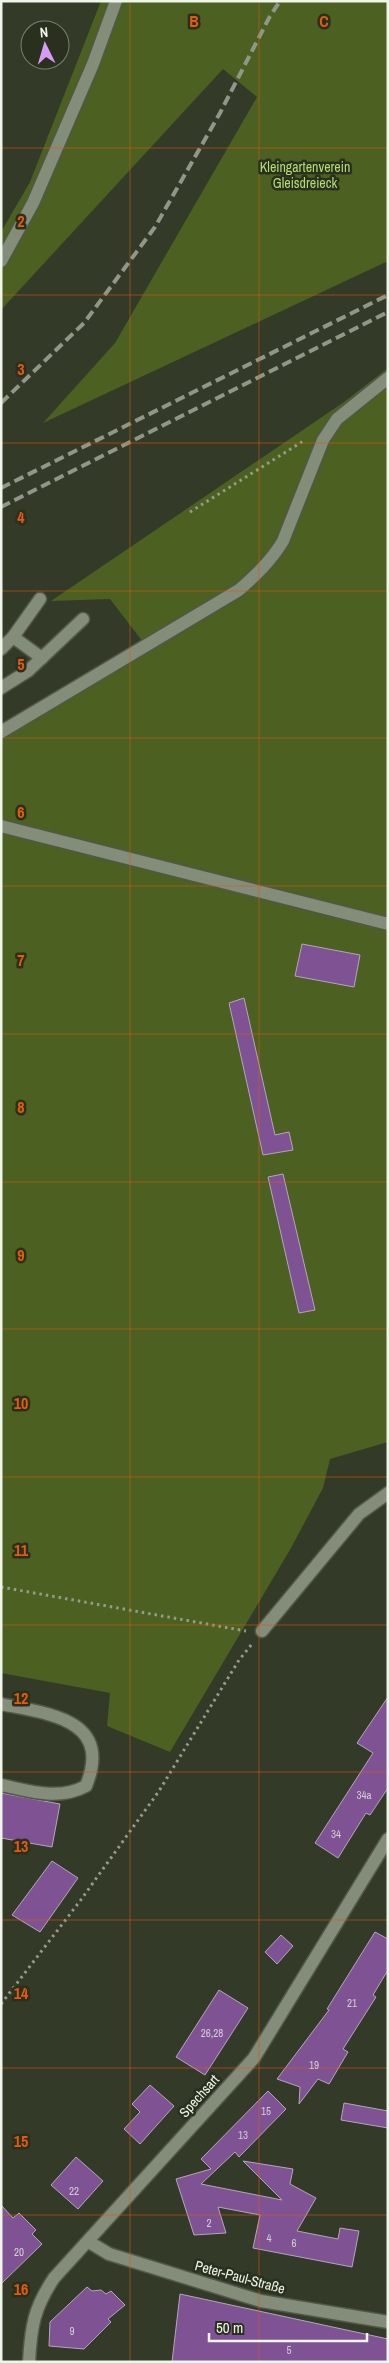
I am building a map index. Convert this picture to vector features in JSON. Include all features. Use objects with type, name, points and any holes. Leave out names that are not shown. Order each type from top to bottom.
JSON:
[{"type":"street","points":[[1,262],[33,202],[93,64],[116,1]]},
{"type":"street","points":[[1,732],[238,590],[259,573],[274,556],[283,541],[323,440],[337,419],[388,378]]},
{"type":"street","points":[[1,649],[13,637],[40,599]]},
{"type":"street","points":[[1,688],[17,680],[83,618]]},
{"type":"street","points":[[13,637],[42,658]]},
{"type":"street","points":[[1,826],[388,924]]},
{"type":"street","points":[[262,1631],[360,1514],[388,1493]]},
{"type":"street","points":[[1,1704],[57,1716],[70,1721],[88,1738],[93,1764],[86,1786],[66,1794],[51,1795],[1,1785]]},
{"type":"street","name":"Spechsart","points":[[29,2362],[31,2330],[39,2300],[54,2278],[89,2242],[254,2058],[388,1839]]},
{"type":"street","name":"Peter-Paul-Straße","points":[[89,2242],[109,2254],[261,2301],[388,2322]]},
{"type":"path","points":[[190,512],[296,444],[310,438],[323,440]]},
{"type":"path","points":[[1,1587],[246,1631]]},
{"type":"path","points":[[1,2004],[80,1901],[159,1791],[239,1660],[262,1631]]},
{"type":"green space","name":"Kleingartenverein Gleisdreieck","points":[[101,1],[388,1],[388,261],[43,423],[115,343],[257,97],[223,69],[1,310],[1,232],[30,182]]},
{"type":"green space","points":[[388,368],[388,1442],[330,1459],[323,1488],[291,1548],[170,1752],[107,1726],[110,1693],[1,1673],[1,726],[143,642],[110,599],[51,601],[344,402]]},
{"type":"building","points":[[302,944],[360,955],[354,987],[295,976]]},
{"type":"building","points":[[244,998],[275,1135],[289,1132],[293,1150],[263,1155],[229,1003]]},
{"type":"building","points":[[283,1174],[315,1310],[299,1313],[268,1177]]},
{"type":"building","points":[[388,1697],[388,1788],[370,1815],[366,1813],[338,1858],[315,1843],[373,1753],[357,1743]]},
{"type":"building","points":[[1,1793],[60,1804],[52,1847],[1,1838]]},
{"type":"building","points":[[52,1861],[78,1878],[40,1932],[12,1915]]},
{"type":"building","points":[[375,1932],[388,1939],[388,1970],[373,1995],[376,1997],[343,2049],[348,2052],[329,2084],[318,2079],[299,2104],[300,2087],[277,2079],[329,2010],[327,2009]]},
{"type":"building","points":[[281,1935],[293,1946],[277,1964],[265,1952]]},
{"type":"building","points":[[219,1990],[248,2008],[205,2075],[176,2057]]},
{"type":"building","points":[[150,2085],[174,2106],[140,2144],[124,2129],[140,2112],[132,2104]]},
{"type":"building","points":[[268,2091],[286,2109],[239,2157],[235,2152],[201,2184],[282,2200],[243,2161],[293,2169],[290,2184],[316,2198],[297,2231],[338,2239],[340,2228],[359,2231],[352,2267],[253,2248],[260,2215],[218,2207],[226,2233],[194,2235],[176,2179],[211,2169],[201,2159]]},
{"type":"building","points":[[344,2103],[388,2111],[388,2128],[341,2120]]},
{"type":"building","points":[[76,2157],[103,2181],[78,2209],[51,2185]]},
{"type":"building","points":[[1,2205],[13,2218],[19,2213],[36,2230],[32,2234],[42,2244],[1,2284]]},
{"type":"building","points":[[87,2287],[92,2291],[101,2290],[106,2294],[111,2291],[125,2305],[108,2319],[111,2322],[84,2349],[49,2346],[50,2322]]},
{"type":"building","points":[[180,2294],[388,2339],[388,2362],[172,2362]]},
{"type":"railway","points":[[1,403],[84,323],[155,227],[220,113],[269,18],[280,1]]},
{"type":"railway","points":[[1,488],[388,295]]},
{"type":"railway","points":[[1,507],[388,312]]}]
